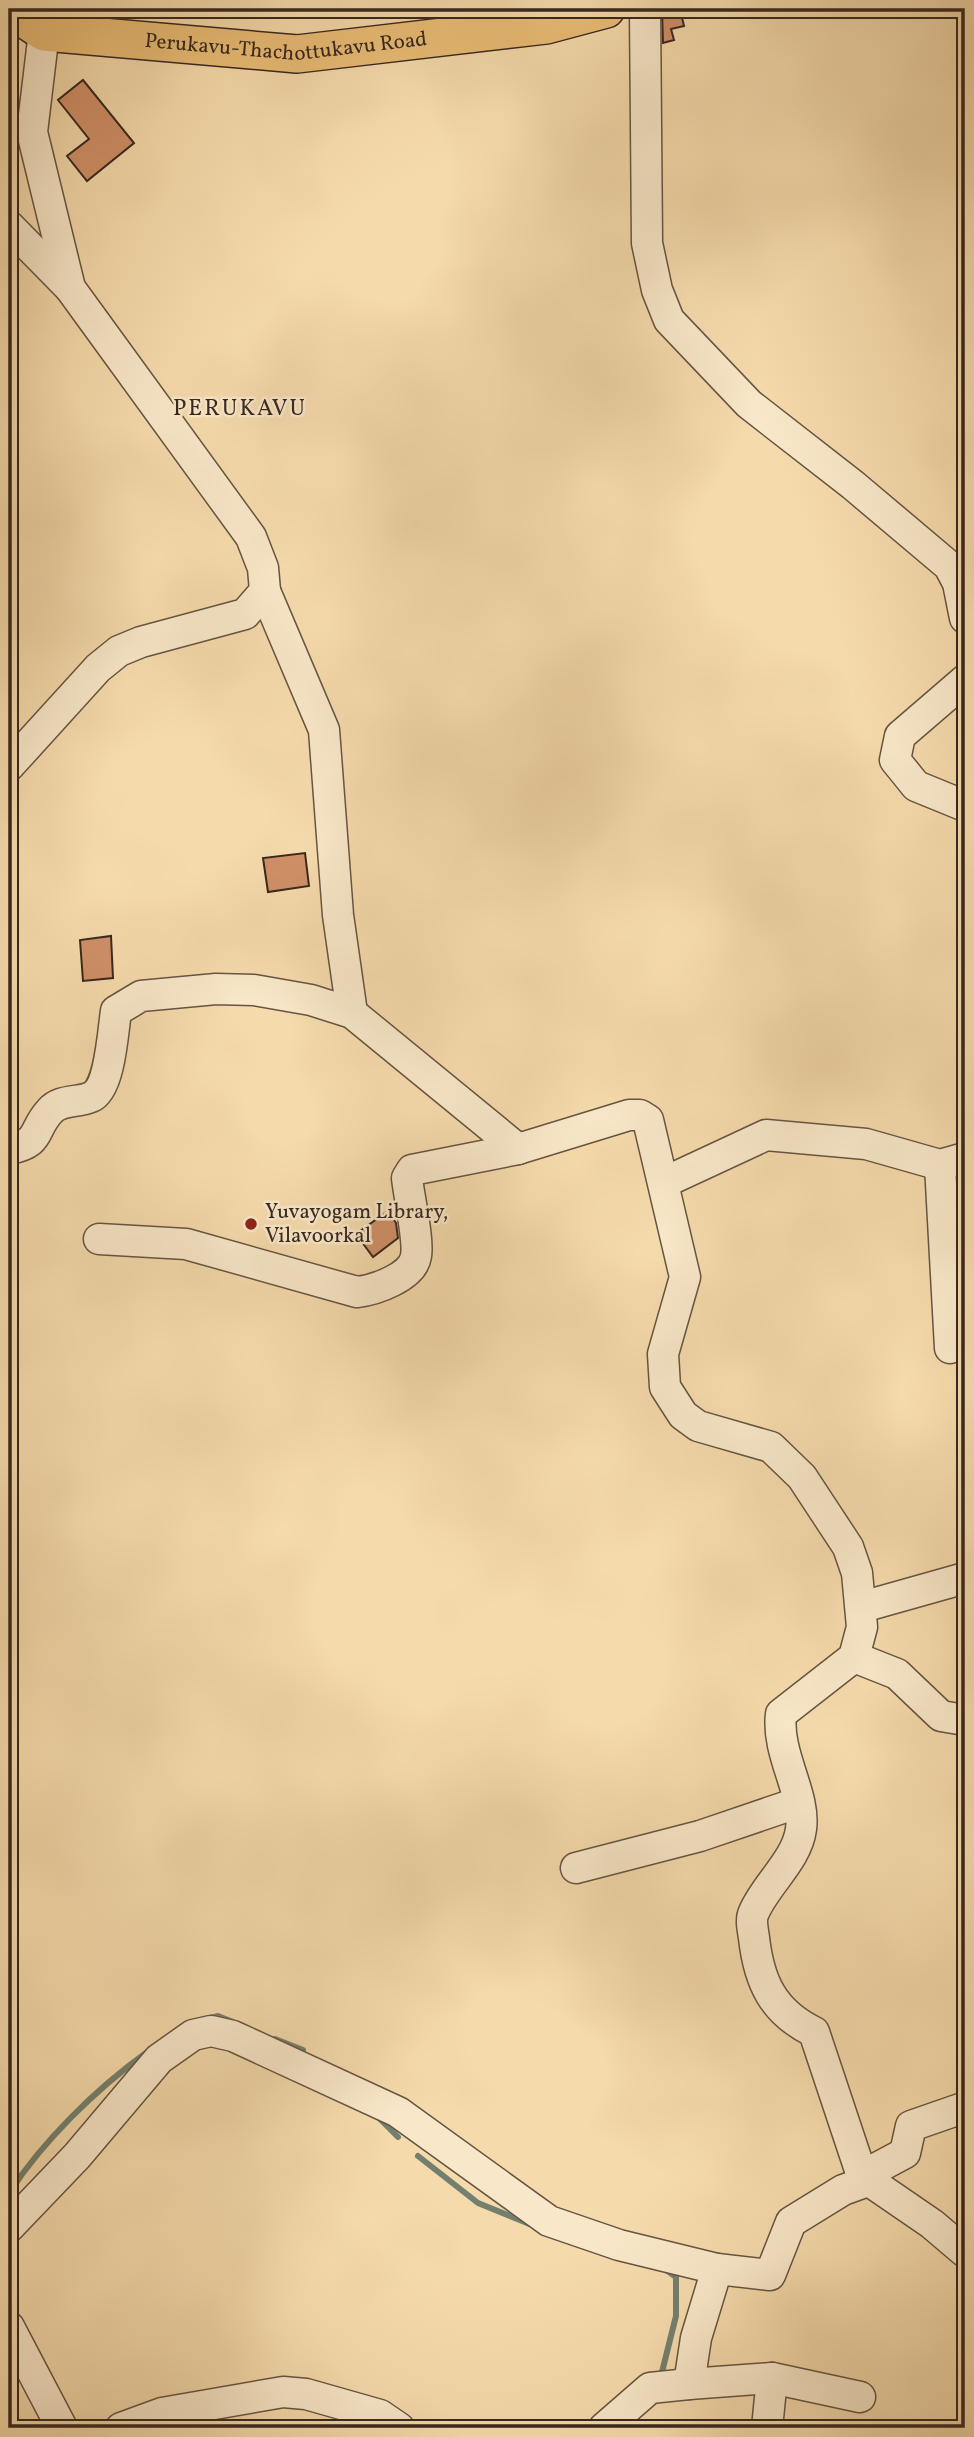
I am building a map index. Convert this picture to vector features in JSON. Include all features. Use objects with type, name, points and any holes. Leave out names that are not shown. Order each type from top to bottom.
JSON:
[{"type":"main road","name":"Perukavu-Thachottukavu Road","points":[[10,9],[44,32],[297,54],[546,25],[606,9]]},
{"type":"street","points":[[645,9],[647,243],[657,290],[669,320],[749,404],[853,485],[949,566],[958,583],[965,618]]},
{"type":"street","points":[[44,32],[32,132],[70,288]]},
{"type":"street","points":[[9,226],[70,288],[251,537],[263,568],[265,591],[324,730],[338,915],[352,1013]]},
{"type":"street","points":[[9,766],[98,668],[119,651],[141,642],[245,614],[265,591]]},
{"type":"street","points":[[965,680],[901,736],[895,760],[916,786],[965,806]]},
{"type":"street","points":[[9,1149],[24,1146],[38,1135],[50,1111],[62,1103],[92,1097],[104,1084],[116,1011],[141,996],[216,989],[254,990],[310,1000],[352,1013],[518,1149]]},
{"type":"street","points":[[99,1239],[186,1244],[357,1292],[372,1290],[410,1269],[416,1256],[407,1178],[412,1170],[518,1149],[629,1115],[640,1115],[648,1120],[665,1182],[685,1276],[663,1354],[665,1387],[683,1415],[698,1426],[771,1447],[802,1477],[848,1547],[857,1573],[862,1607],[862,1627],[854,1657],[781,1714],[779,1733],[802,1826],[798,1843],[766,1887],[752,1915],[756,1958],[768,1994],[797,2024],[814,2032],[865,2179],[932,2224],[965,2252]]},
{"type":"street","points":[[665,1182],[766,1135],[866,1144],[953,1161],[950,1348]]},
{"type":"street","points":[[862,1607],[965,1578]]},
{"type":"street","points":[[854,1657],[897,1674],[942,1716],[965,1720]]},
{"type":"street","points":[[576,1868],[700,1836],[797,1803]]},
{"type":"street","points":[[9,2227],[77,2156],[159,2059],[193,2035],[211,2031],[233,2036],[398,2112],[549,2221],[619,2245],[717,2269],[770,2275],[791,2222],[905,2153],[911,2126],[960,2109],[965,2114]]},
{"type":"street","points":[[689,2384],[696,2338],[717,2269]]},
{"type":"street","points":[[9,2327],[61,2428]]},
{"type":"street","points":[[767,2428],[772,2378]]},
{"type":"street","points":[[604,2428],[650,2388],[772,2378],[860,2397]]},
{"type":"street","points":[[121,2428],[162,2413],[283,2392],[306,2395],[380,2415],[400,2428]]},
{"type":"building","points":[[662,9],[680,9],[684,26],[671,29],[674,40],[663,43]]},
{"type":"building","points":[[83,80],[134,143],[87,181],[67,156],[89,139],[58,100]]},
{"type":"building","points":[[305,853],[309,886],[268,892],[263,858]]},
{"type":"building","points":[[111,936],[113,978],[83,981],[80,940]]},
{"type":"building","points":[[388,1211],[396,1223],[398,1238],[373,1257],[356,1234]]},
{"type":"waterway","points":[[207,2019],[218,2016],[233,2022]]},
{"type":"waterway","points":[[275,2039],[303,2050]]},
{"type":"waterway","points":[[9,2193],[54,2135],[108,2083],[146,2053]]},
{"type":"waterway","points":[[377,2116],[398,2137]]},
{"type":"waterway","points":[[418,2156],[478,2203],[532,2225]]},
{"type":"waterway","points":[[660,2380],[676,2316],[676,2277],[665,2269]]},
{"type":"place","name":"Yuvayogam Library, Vilavoorkal","points":[[251,1224]]},
{"type":"district","name":"PERUKAVU","points":[[240,409]]}]
